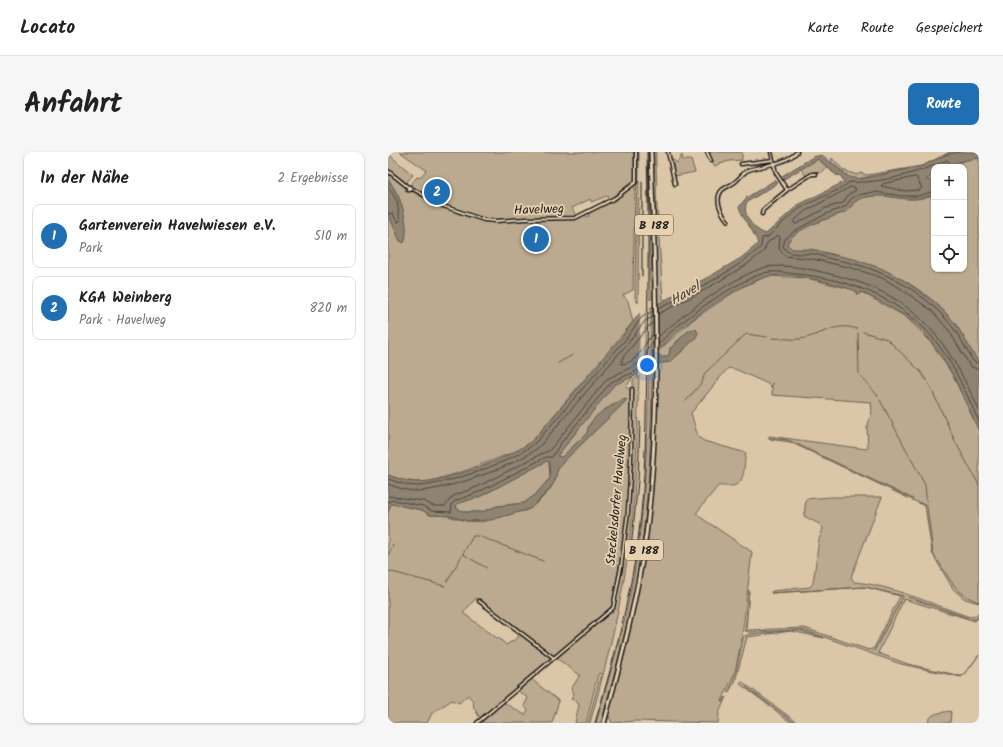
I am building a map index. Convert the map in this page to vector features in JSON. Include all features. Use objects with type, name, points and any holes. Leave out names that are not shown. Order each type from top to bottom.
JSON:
[{"type":"main road","name":"B 188","points":[[604,723],[629,629],[643,554],[652,467],[655,297],[651,152]]},
{"type":"street","name":"Havelweg","points":[[388,171],[409,188],[439,205],[489,221],[574,218],[615,198],[636,182],[636,152]]},
{"type":"street","points":[[668,152],[675,184]]},
{"type":"street","points":[[707,152],[711,161]]},
{"type":"street","points":[[771,152],[777,175],[787,190]]},
{"type":"street","points":[[728,221],[724,217],[719,203],[719,196],[722,191],[735,183],[747,170],[788,160],[798,152]]},
{"type":"street","points":[[741,164],[773,160]]},
{"type":"street","points":[[762,214],[763,210],[787,190],[812,174],[816,174]]},
{"type":"street","name":"Steckelsdorfer Havelweg","points":[[477,723],[611,610],[614,605],[621,568],[628,511],[631,458],[632,389]]},
{"type":"street","points":[[478,601],[554,658]]},
{"type":"shaded area","points":[[400,152],[634,152],[635,179],[609,200],[607,196],[591,202],[590,199],[572,208],[576,216],[573,217],[574,219],[585,214],[587,217],[589,216],[588,213],[615,200],[633,185],[635,186],[633,290],[623,295],[628,301],[633,322],[532,441],[519,450],[464,471],[431,481],[417,482],[401,480],[388,475],[388,213],[400,241],[405,241],[405,231],[402,205],[399,196],[389,180],[388,172],[406,187],[408,192],[413,190],[435,203],[458,213],[494,222],[507,221],[507,219],[489,220],[439,204],[409,186],[417,177],[420,178],[426,170]]},
{"type":"shaded area","points":[[639,152],[638,303],[635,299],[637,153]]},
{"type":"shaded area","points":[[648,152],[653,296],[650,300]]},
{"type":"shaded area","points":[[653,152],[656,152],[656,192],[663,299],[667,300],[657,305]]},
{"type":"shaded area","points":[[708,152],[742,152],[742,160],[729,161],[714,166]]},
{"type":"shaded area","points":[[950,152],[960,152],[948,154],[922,166]]},
{"type":"shaded area","points":[[388,154],[413,175],[406,183],[388,169]]},
{"type":"shaded area","points":[[682,155],[683,160],[691,160],[695,172],[675,176],[671,158],[677,163]]},
{"type":"shaded area","points":[[832,158],[843,170],[857,175],[860,173],[867,175],[922,166],[852,180],[831,162]]},
{"type":"shaded area","points":[[971,158],[979,158],[979,363],[955,324],[941,308],[910,284],[874,267],[813,249],[792,249],[787,244],[791,238],[804,228],[845,212],[862,198],[884,196],[916,199],[931,195],[931,272],[967,272],[967,164],[956,164]]},
{"type":"shaded area","points":[[818,159],[834,173],[828,168],[818,174],[816,171],[806,176],[801,169]]},
{"type":"shaded area","points":[[768,276],[806,278],[851,289],[856,291],[858,295],[861,292],[906,317],[930,341],[952,374],[979,431],[979,603],[965,599],[953,589],[932,553],[925,506],[790,442],[769,439],[769,436],[866,449],[868,448],[867,428],[872,412],[871,402],[772,395],[772,383],[771,388],[768,384],[735,369],[728,368],[691,413],[698,437],[704,441],[746,453],[740,482],[731,486],[718,486],[697,512],[697,515],[752,552],[742,637],[735,672],[722,701],[726,697],[719,713],[718,723],[635,721],[612,723],[609,716],[607,723],[605,723],[637,598],[646,547],[652,482],[657,363],[670,362],[685,349],[691,329],[674,344],[669,355],[661,358],[660,355],[657,356],[657,352],[694,319],[742,287]]},
{"type":"shaded area","points":[[649,369],[652,372],[649,469],[639,566],[627,625],[601,723],[596,723],[622,631],[638,549],[645,472]]},
{"type":"shaded area","points":[[639,374],[633,377],[626,387],[633,391],[633,380],[639,376],[634,497],[627,561],[619,607],[590,723],[588,723],[601,673],[598,674],[586,723],[575,723],[579,705],[576,701],[571,699],[574,693],[571,689],[580,675],[556,658],[614,608],[622,572],[626,538],[624,538],[612,607],[480,718],[474,708],[473,701],[468,695],[459,703],[452,700],[432,713],[427,723],[388,723],[388,513],[390,506],[392,504],[422,510],[430,515],[444,515],[466,521],[482,522],[516,512],[525,511],[538,502],[549,491],[555,481],[557,471],[563,462],[627,400],[624,399],[604,410],[590,423],[587,433],[562,457],[557,456],[608,391],[618,382]],"holes":[[[476,598],[511,624],[519,637],[506,645],[499,638],[463,613]]]},
{"type":"shaded area","points":[[549,461],[550,478],[535,495],[524,503],[497,506],[482,512],[465,512],[456,508],[457,504],[481,496]]},
{"type":"shaded area","points":[[831,497],[882,497],[851,577],[854,582],[897,591],[970,617],[975,616],[979,612],[979,617],[975,621],[904,599],[878,653],[908,664],[961,676],[965,674],[964,675],[961,677],[901,664],[804,630],[745,631],[749,590],[746,630],[805,628],[869,650],[874,648],[900,596],[865,587],[771,593],[772,591],[810,587],[813,583],[819,539],[823,529],[821,525],[804,516],[806,499]]},
{"type":"shaded area","points":[[799,630],[824,638],[791,631],[747,637],[735,682],[728,693],[736,673],[743,637],[749,634]]},
{"type":"shaded area","points":[[531,679],[559,701],[552,723],[478,723],[503,702],[525,715],[528,710],[524,706],[528,698],[517,690]]},
{"type":"shaded area","points":[[741,681],[798,723],[792,723],[783,717],[740,684]]},
{"type":"shaded area","points":[[950,711],[950,723],[928,723],[929,719],[933,715]]},
{"type":"water","name":"Havel","points":[[960,152],[979,152],[979,158],[957,162],[954,164],[931,164],[931,177],[926,180],[931,180],[931,195],[916,199],[884,196],[862,198],[854,202],[845,212],[804,228],[791,238],[787,244],[792,249],[815,250],[854,259],[883,269],[905,281],[936,303],[955,323],[979,363],[979,431],[957,384],[940,354],[930,340],[905,316],[862,292],[858,295],[856,291],[847,288],[802,277],[779,275],[770,276],[747,284],[735,291],[709,307],[678,331],[657,352],[657,356],[660,355],[662,358],[669,355],[670,348],[685,333],[692,329],[696,329],[698,333],[695,339],[670,362],[650,365],[639,374],[614,385],[557,456],[562,457],[587,433],[592,421],[601,412],[624,399],[627,400],[563,462],[557,471],[555,481],[549,490],[530,509],[491,520],[466,521],[452,516],[430,515],[422,510],[392,504],[388,513],[388,475],[414,482],[445,478],[480,467],[526,445],[535,438],[621,338],[639,314],[741,258],[758,244],[739,207],[746,198],[775,180],[778,183],[747,202],[747,217],[753,226],[766,234],[798,205],[844,182],[841,176],[836,175],[818,159],[784,179],[782,176],[813,157],[822,155],[849,177],[861,179],[922,166],[948,154]],"holes":[[[547,461],[549,462],[550,478],[535,495],[524,503],[497,506],[482,512],[465,512],[456,508],[457,504],[481,496]]]},
{"type":"water","points":[[388,180],[397,194],[403,210],[406,228],[404,243],[400,241],[388,213]]},
{"type":"pier","points":[[650,306],[649,369],[646,372],[646,308]]},
{"type":"pier","points":[[645,309],[644,373],[639,376],[640,311]]},
{"type":"waterway","points":[[772,338],[800,339],[835,328],[849,327],[857,329]]},
{"type":"waterway","points":[[863,332],[887,339],[920,371],[927,381]]},
{"type":"waterway","points":[[858,333],[859,374],[878,396]]},
{"type":"waterway","points":[[686,401],[702,382],[705,373],[746,334],[767,337]]},
{"type":"waterway","points":[[558,363],[573,355]]},
{"type":"waterway","points":[[929,384],[956,443],[979,485]]},
{"type":"waterway","points":[[880,400],[925,485],[927,506],[918,502]]},
{"type":"waterway","points":[[770,438],[788,440],[913,499]]},
{"type":"waterway","points":[[927,507],[933,553],[936,558]]},
{"type":"waterway","points":[[447,582],[473,536],[478,536]]},
{"type":"waterway","points":[[481,537],[543,561]]},
{"type":"waterway","points":[[388,557],[393,545]]},
{"type":"waterway","points":[[463,554],[468,557]]},
{"type":"waterway","points":[[471,559],[487,568]]},
{"type":"waterway","points":[[938,561],[954,586],[964,595],[979,602]]},
{"type":"waterway","points":[[388,571],[445,586]]},
{"type":"waterway","points":[[772,593],[865,587],[903,596],[874,651]]},
{"type":"waterway","points":[[908,597],[968,618]]},
{"type":"waterway","points":[[972,619],[976,619],[979,615]]},
{"type":"waterway","points":[[746,687],[795,723]]},
{"type":"railway","points":[[595,723],[625,610],[641,518],[646,403],[648,254],[647,152]]},
{"type":"railway","points":[[642,182],[642,276]]},
{"type":"railway","points":[[631,548],[638,481],[640,422]]},
{"type":"place","name":"KGA Weinberg","points":[[437,192]]},
{"type":"place","name":"Gartenverein Havelwiesen e.V.","points":[[536,239]]}]
